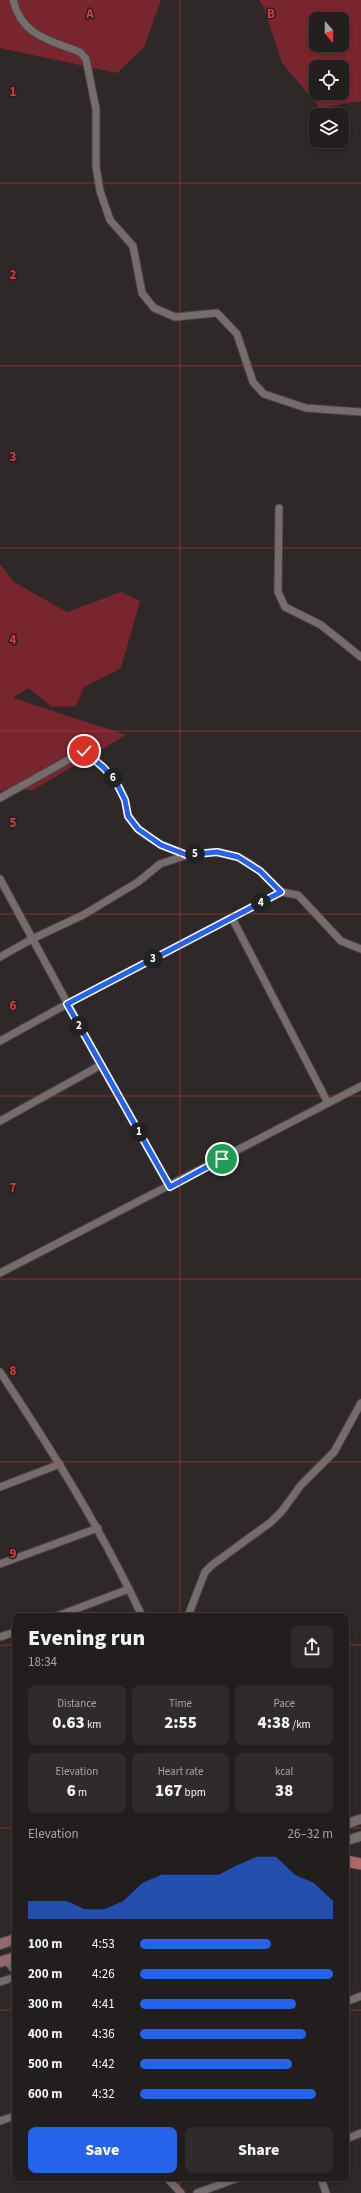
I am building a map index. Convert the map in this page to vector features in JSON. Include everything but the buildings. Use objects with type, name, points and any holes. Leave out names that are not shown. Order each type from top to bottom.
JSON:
[{"type":"main road","points":[[349,1862],[361,1864]]},
{"type":"main road","points":[[0,1944],[12,1940]]},
{"type":"street","points":[[12,0],[17,15],[30,31],[80,52],[86,59],[96,109],[96,166],[100,191],[110,220],[133,246],[139,286],[147,300],[154,308],[175,317],[217,313],[237,334],[253,382],[264,394],[306,408],[361,412]]},
{"type":"street","points":[[279,508],[278,592],[281,602],[288,609],[320,625],[361,658]]},
{"type":"street","points":[[0,798],[84,751],[104,768],[116,782],[125,800],[128,816],[138,829],[161,845],[187,855]]},
{"type":"street","points":[[0,957],[32,939],[83,915],[138,882],[160,864],[187,855],[217,852],[238,857],[260,871],[281,892],[298,895],[341,941],[361,949]]},
{"type":"street","points":[[0,880],[67,1004],[170,1187]]},
{"type":"street","points":[[0,1041],[67,1004],[281,892]]},
{"type":"street","points":[[232,918],[328,1103]]},
{"type":"street","points":[[0,1121],[101,1065]]},
{"type":"street","points":[[0,1273],[170,1187],[361,1086]]},
{"type":"street","points":[[0,1372],[60,1464],[98,1528],[130,1589],[141,1613]]},
{"type":"street","points":[[189,1613],[205,1572],[212,1565],[271,1522],[282,1511],[302,1485],[334,1452],[361,1402]]},
{"type":"street","points":[[0,1487],[60,1464]]},
{"type":"street","points":[[0,1564],[98,1528]]},
{"type":"street","points":[[65,1613],[130,1589]]},
{"type":"street","points":[[0,1637],[12,1633]]},
{"type":"street","points":[[349,1823],[361,1819]]},
{"type":"street","points":[[349,1840],[361,1836]]},
{"type":"street","points":[[0,1982],[12,1978]]},
{"type":"street","points":[[349,2001],[361,1996]]},
{"type":"street","points":[[0,2121],[12,2117]]},
{"type":"street","points":[[349,2138],[361,2133]]},
{"type":"street","points":[[170,2181],[181,2193]]},
{"type":"street","points":[[199,2193],[230,2181]]},
{"type":"street","points":[[322,2181],[326,2193]]},
{"type":"shaded area","points":[[0,0],[161,0],[144,47],[117,73],[0,48]]},
{"type":"shaded area","points":[[259,0],[361,0],[361,101],[320,108],[313,100],[349,100],[349,60],[309,60],[309,95],[282,63],[264,8]]},
{"type":"shaded area","points":[[0,564],[14,582],[67,612],[121,592],[140,601],[121,668],[84,687],[76,706],[52,707],[28,688],[13,698],[126,735],[33,790],[0,791]]},
{"type":"route","points":[[84,751],[104,768],[116,782],[125,800],[128,816],[138,829],[161,845],[187,855],[217,852],[238,857],[260,871],[281,892],[67,1004],[170,1187],[222,1159]]}]
